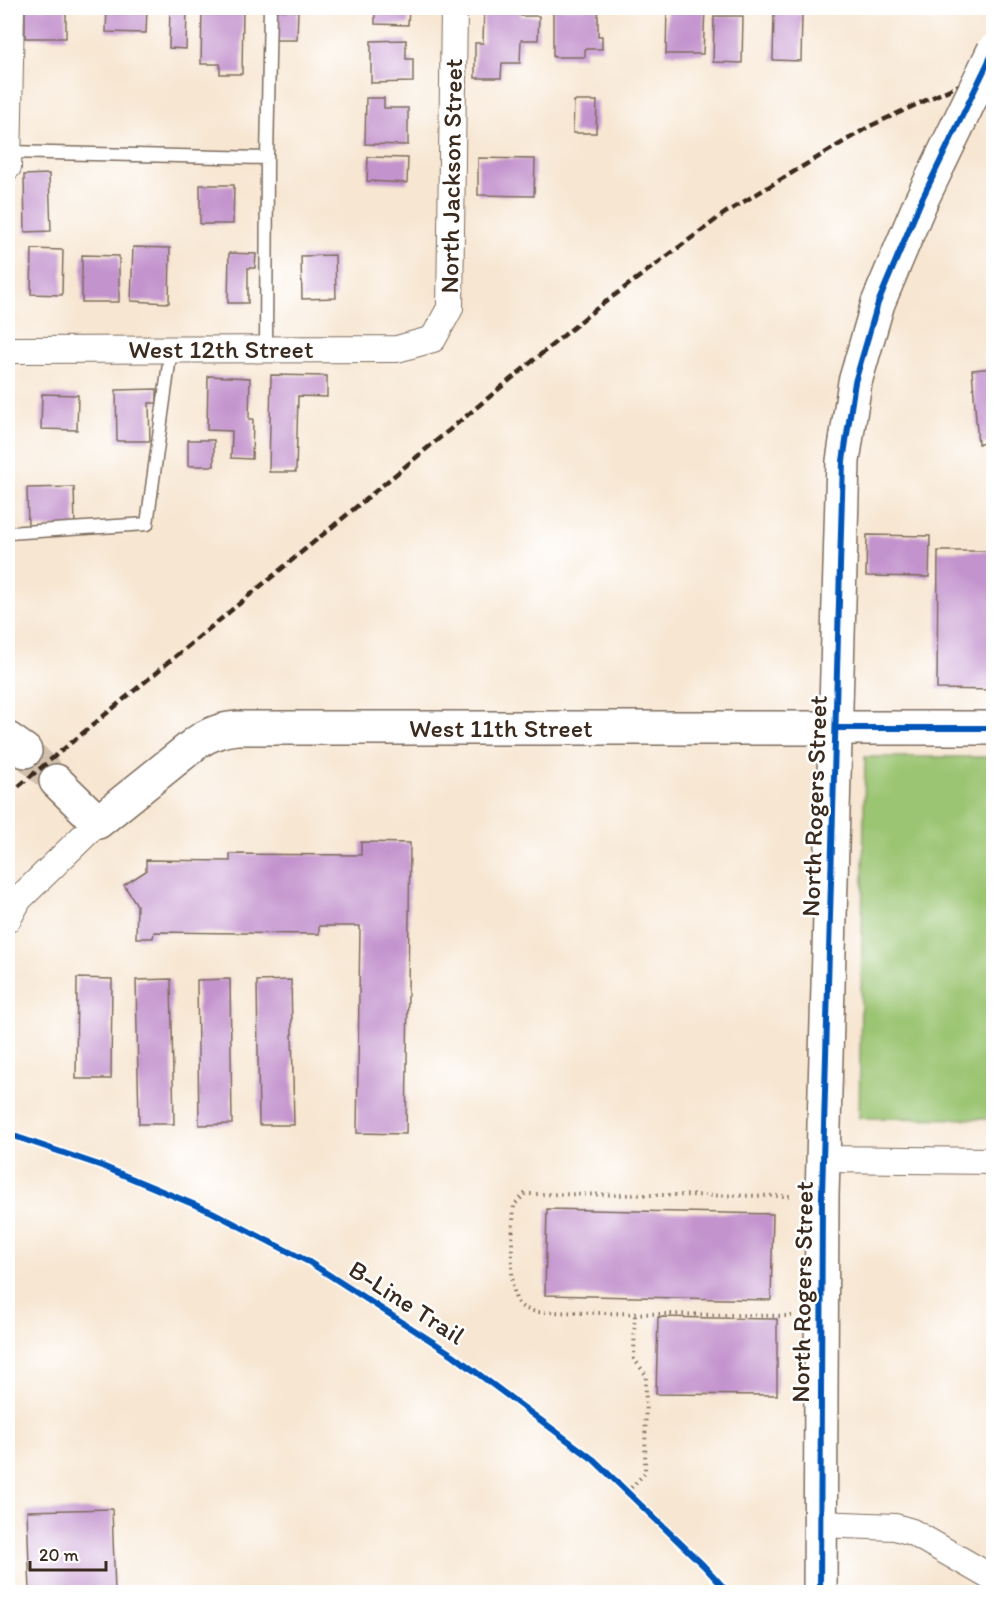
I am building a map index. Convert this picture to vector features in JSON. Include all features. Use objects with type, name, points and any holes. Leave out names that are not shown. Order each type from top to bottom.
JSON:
[{"type":"street","points":[[8,167],[11,8]]},
{"type":"street","name":"North Jackson Street","points":[[432,339],[450,308],[453,8]]},
{"type":"street","name":"North Rogers Street","points":[[820,1593],[823,1159],[843,461],[855,382],[878,303],[921,201],[993,50]]},
{"type":"street","name":"West 12th Street","points":[[8,350],[397,349],[432,339]]},
{"type":"street","name":"West 11th Street","points":[[98,822],[195,742],[223,729],[993,728]]},
{"type":"street","points":[[8,920],[19,899],[98,822],[56,782]]},
{"type":"street","points":[[823,1159],[993,1161]]},
{"type":"street","points":[[819,1524],[896,1527],[912,1532],[993,1579]]},
{"type":"lane","points":[[266,349],[270,8]]},
{"type":"lane","points":[[8,152],[267,158]]},
{"type":"lane","points":[[8,533],[147,524],[171,349]]},
{"type":"path","points":[[793,1316],[527,1310],[518,1302],[513,1289],[512,1229],[514,1205],[525,1194],[794,1196]]},
{"type":"path","points":[[627,1492],[645,1473],[646,1375],[634,1359],[635,1314]]},
{"type":"path","points":[[619,1484],[636,1500]]},
{"type":"green space","points":[[865,757],[993,757],[993,1119],[859,1118]]},
{"type":"building","points":[[25,8],[66,8],[66,38],[25,38]]},
{"type":"building","points":[[107,8],[147,8],[146,33],[106,32]]},
{"type":"building","points":[[170,8],[187,8],[186,49],[169,48]]},
{"type":"building","points":[[202,8],[243,8],[242,74],[220,74],[220,64],[201,64]]},
{"type":"building","points":[[375,8],[409,8],[408,25],[375,24]]},
{"type":"building","points":[[484,8],[521,8],[521,16],[539,16],[538,40],[521,40],[520,63],[502,63],[501,78],[475,78],[475,43],[483,43]]},
{"type":"building","points":[[553,8],[598,8],[598,36],[602,36],[602,49],[585,49],[585,57],[553,57]]},
{"type":"building","points":[[667,8],[705,8],[703,54],[666,54]]},
{"type":"building","points":[[276,10],[298,11],[297,40],[276,40]]},
{"type":"building","points":[[774,13],[802,14],[801,61],[773,60]]},
{"type":"building","points":[[714,16],[743,16],[742,63],[713,62]]},
{"type":"building","points":[[406,40],[406,59],[413,59],[413,82],[371,83],[371,41]]},
{"type":"building","points":[[366,98],[384,98],[384,108],[408,108],[408,145],[365,144]]},
{"type":"building","points":[[574,101],[597,101],[596,133],[573,133]]},
{"type":"building","points":[[368,157],[408,158],[407,183],[367,181]]},
{"type":"building","points":[[478,158],[535,159],[534,196],[478,195]]},
{"type":"building","points":[[49,174],[51,231],[25,232],[24,175]]},
{"type":"building","points":[[200,185],[234,185],[233,224],[200,224]]},
{"type":"building","points":[[133,247],[170,248],[169,303],[131,301]]},
{"type":"building","points":[[32,249],[63,250],[62,295],[31,294]]},
{"type":"building","points":[[229,253],[256,254],[255,268],[248,268],[248,303],[228,303]]},
{"type":"building","points":[[82,255],[119,256],[119,302],[82,302]]},
{"type":"building","points":[[335,255],[336,298],[302,299],[301,256]]},
{"type":"building","points":[[994,368],[994,443],[978,444],[972,370]]},
{"type":"building","points":[[271,375],[327,376],[327,397],[298,396],[296,472],[269,472]]},
{"type":"building","points":[[208,376],[250,378],[249,419],[253,419],[252,459],[231,458],[232,431],[207,430]]},
{"type":"building","points":[[157,389],[157,403],[149,403],[150,441],[117,441],[116,390]]},
{"type":"building","points":[[42,394],[78,395],[77,430],[41,429]]},
{"type":"building","points":[[188,440],[214,440],[214,466],[188,466]]},
{"type":"building","points":[[74,487],[75,527],[28,528],[27,488]]},
{"type":"building","points":[[867,535],[930,536],[929,577],[866,576]]},
{"type":"building","points":[[938,551],[994,551],[994,690],[937,689]]},
{"type":"building","points":[[361,842],[410,843],[406,1134],[357,1133],[360,926],[319,926],[319,934],[154,932],[153,938],[136,938],[137,905],[124,885],[146,871],[146,860],[230,861],[230,854],[361,855]]},
{"type":"building","points":[[77,978],[112,979],[111,1079],[76,1079]]},
{"type":"building","points":[[171,979],[174,1124],[139,1124],[136,980]]},
{"type":"building","points":[[230,979],[232,1124],[199,1125],[197,980]]},
{"type":"building","points":[[291,980],[294,1125],[259,1125],[257,981]]},
{"type":"building","points":[[547,1209],[773,1214],[771,1300],[545,1295]]},
{"type":"building","points":[[658,1317],[777,1319],[777,1395],[656,1394]]},
{"type":"building","points":[[112,1509],[115,1592],[30,1592],[27,1511]]},
{"type":"tunnel","points":[[25,751],[56,781]]},
{"type":"railway","points":[[8,795],[592,312],[725,213],[870,126],[994,69]]},
{"type":"cycle path","points":[[820,1592],[822,1196],[843,461],[855,382],[878,303],[921,201],[994,50]]},
{"type":"cycle path","points":[[836,728],[994,728]]},
{"type":"cycle path","name":"B-Line Trail","points":[[8,1134],[102,1166],[212,1212],[309,1262],[453,1355],[594,1460],[728,1592]]}]
